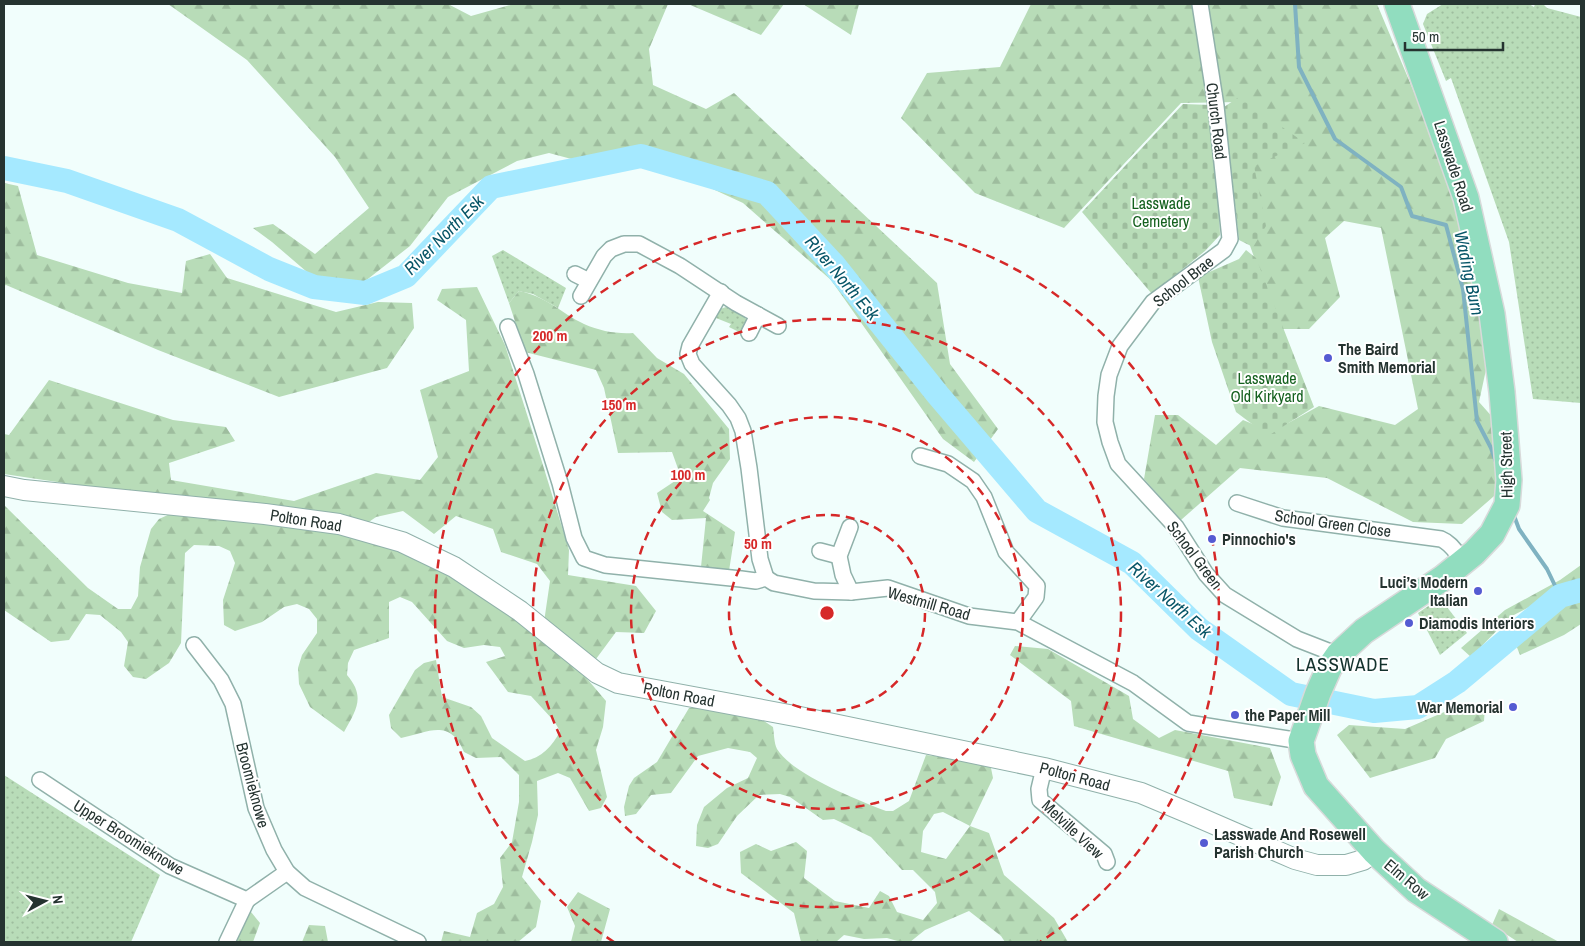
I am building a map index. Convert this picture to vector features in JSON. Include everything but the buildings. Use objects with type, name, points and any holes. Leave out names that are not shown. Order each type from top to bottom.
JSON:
[{"type":"main road","name":"Lasswade Road","points":[[1397,4],[1466,198],[1492,314],[1502,392]]},
{"type":"main road","name":"High Street","points":[[1304,731],[1334,662],[1364,631],[1443,578],[1459,556],[1492,534],[1507,505],[1509,480],[1502,392]]},
{"type":"main road","name":"Elm Row","points":[[1304,731],[1303,755],[1316,786],[1374,851],[1416,890],[1495,942]]},
{"type":"street","name":"Church Road","points":[[1200,4],[1216,106],[1230,239]]},
{"type":"street","name":"School Brae","points":[[1118,464],[1110,442],[1106,422],[1106,396],[1109,375],[1120,346],[1153,302],[1224,250],[1230,239]]},
{"type":"street","points":[[581,296],[582,277],[611,249],[624,244],[639,244],[680,266],[736,303],[778,326]]},
{"type":"street","points":[[721,292],[690,346],[688,354],[692,364],[729,405],[738,418],[743,431],[760,559],[766,578]]},
{"type":"street","points":[[749,333],[758,315]]},
{"type":"street","name":"Westmill Road","points":[[508,327],[526,374],[560,483],[574,538],[584,558],[605,564],[756,581],[766,578],[774,583],[814,591],[851,592],[888,588],[969,616],[1018,622],[1133,683],[1188,723],[1304,731]]},
{"type":"street","points":[[920,456],[948,464],[973,481],[984,497],[1006,552],[1037,586],[1036,598],[1018,622]]},
{"type":"street","name":"School Green","points":[[1118,464],[1176,526],[1206,574],[1225,595],[1334,662]]},
{"type":"street","name":"Polton Road","points":[[4,486],[24,490],[256,513],[339,524],[402,542],[454,567],[520,611],[597,674],[618,683],[800,717],[1044,768],[1140,794],[1295,859],[1317,865],[1346,866],[1363,860],[1374,851]]},
{"type":"street","name":"School Green Close","points":[[1237,503],[1283,518],[1441,539],[1447,541],[1459,556]]},
{"type":"street","points":[[850,527],[839,556],[843,575],[851,592]]},
{"type":"street","points":[[820,551],[839,556]]},
{"type":"street","name":"Broomieknowe","points":[[194,645],[221,680],[234,704],[256,808],[270,843],[287,872],[305,888],[410,940]]},
{"type":"street","name":"Melville View","points":[[1044,768],[1039,789],[1040,800],[1104,854],[1107,862]]},
{"type":"street","name":"Upper Broomieknowe","points":[[40,780],[170,866],[247,900]]},
{"type":"street","points":[[227,942],[247,900],[287,872]]},
{"type":"green space","points":[[168,4],[448,4],[471,16],[514,4],[668,4],[649,49],[653,85],[706,109],[734,93],[937,283],[950,364],[998,429],[974,462],[943,439],[831,280],[743,203],[624,148],[579,161],[549,153],[517,161],[448,197],[410,246],[364,282],[314,278],[253,228],[273,224],[315,254],[369,208],[335,157],[247,60]]},
{"type":"green space","points":[[688,4],[784,4],[761,35]]},
{"type":"green space","points":[[803,4],[859,4],[851,35]]},
{"type":"green space","points":[[1031,4],[1377,4],[1461,204],[1487,365],[1479,402],[1495,420],[1501,490],[1462,524],[1413,522],[1327,478],[1240,468],[1181,520],[1144,479],[1155,415],[1178,415],[1216,445],[1243,420],[1272,432],[1319,406],[1395,425],[1418,409],[1381,228],[1344,221],[1325,238],[1340,297],[1309,329],[1279,329],[1246,234],[1240,102],[1181,103],[1064,228],[975,193],[901,118],[927,73],[1000,67]]},
{"type":"green space","points":[[1443,4],[1529,4],[1534,7],[1535,4],[1543,4],[1547,8],[1581,17],[1581,403],[1533,399],[1509,242],[1451,78],[1446,81],[1423,24],[1427,14]]},
{"type":"green space","points":[[1239,97],[1305,143],[1254,166],[1266,226],[1253,247],[1239,240],[1224,107]]},
{"type":"green space","name":"Lasswade Cemetery","points":[[1183,104],[1211,105],[1216,137],[1220,235],[1205,251],[1152,294],[1082,212]]},
{"type":"green space","points":[[4,183],[18,186],[37,255],[128,283],[182,293],[186,261],[210,254],[227,278],[336,312],[378,302],[412,303],[414,328],[387,368],[279,397],[158,350],[6,285],[4,286]]},
{"type":"green space","points":[[503,250],[566,288],[558,308],[533,294],[519,291],[509,303],[492,256]]},
{"type":"green space","name":"Lasswade Old Kirkyard","points":[[1246,250],[1256,258],[1314,407],[1268,436],[1236,412],[1212,342],[1198,277],[1239,259]]},
{"type":"green space","points":[[477,287],[505,345],[542,462],[569,550],[568,575],[636,586],[656,611],[644,633],[616,632],[596,659],[544,622],[550,581],[537,564],[501,552],[493,529],[456,516],[434,534],[403,511],[376,517],[366,524],[4,474],[4,434],[9,435],[49,380],[173,420],[226,427],[235,441],[169,463],[171,480],[294,501],[376,473],[420,480],[438,457],[420,390],[469,371],[466,320],[437,300],[442,289]]},
{"type":"green space","points":[[519,291],[529,293],[545,301],[584,324],[602,330],[633,333],[657,358],[684,374],[729,429],[730,459],[713,483],[710,500],[703,511],[735,532],[729,571],[701,567],[706,518],[672,520],[662,512],[657,493],[681,477],[672,452],[618,453],[604,388],[596,370],[525,352],[509,303]]},
{"type":"green space","points":[[726,307],[745,317],[747,322],[741,333],[729,327],[731,324],[716,318],[720,309]]},
{"type":"green space","points":[[4,505],[88,588],[118,609],[131,609],[138,596],[140,567],[151,529],[159,519],[170,514],[323,526],[392,548],[465,583],[516,617],[583,674],[606,701],[603,727],[596,750],[607,797],[601,808],[589,811],[570,778],[558,773],[537,781],[538,815],[522,877],[541,901],[536,927],[518,942],[441,942],[444,931],[470,937],[477,913],[494,904],[503,887],[500,858],[512,842],[519,802],[519,775],[501,757],[476,758],[464,752],[458,741],[445,731],[430,731],[401,738],[391,728],[389,715],[415,670],[424,663],[436,660],[442,697],[471,707],[481,716],[492,738],[525,761],[541,754],[554,742],[560,731],[554,721],[531,696],[508,692],[486,662],[505,656],[500,647],[484,645],[464,648],[447,641],[412,602],[400,597],[389,602],[389,638],[354,650],[348,663],[347,675],[353,683],[358,697],[355,710],[344,732],[310,707],[299,684],[298,668],[302,655],[317,633],[317,619],[309,609],[297,604],[284,607],[262,622],[235,631],[224,625],[223,600],[235,563],[230,551],[219,546],[194,545],[185,553],[181,643],[169,663],[146,679],[133,677],[124,666],[128,642],[121,632],[100,615],[86,614],[69,640],[51,642],[4,610]]},
{"type":"green space","points":[[1581,565],[1581,581],[1510,617],[1471,657],[1461,648],[1505,610],[1560,580]]},
{"type":"green space","points":[[1440,598],[1467,633],[1440,655],[1418,613]]},
{"type":"green space","points":[[1581,601],[1581,624],[1564,635],[1520,655],[1516,645],[1565,606]]},
{"type":"green space","points":[[1015,646],[1048,649],[1129,696],[1133,719],[1159,738],[1175,730],[1270,748],[1281,777],[1272,806],[1234,798],[1228,771],[1074,726],[1071,701],[1010,655]]},
{"type":"green space","points":[[1465,703],[1485,707],[1484,721],[1446,739],[1435,758],[1370,778],[1337,735],[1349,725],[1405,729]]},
{"type":"green space","points":[[689,708],[699,708],[764,721],[773,727],[777,749],[785,759],[797,768],[827,786],[886,811],[893,811],[909,801],[926,755],[983,762],[991,768],[993,778],[970,826],[989,833],[1004,875],[1054,918],[1068,942],[1005,942],[1001,936],[969,911],[925,930],[910,942],[901,942],[887,938],[864,939],[844,935],[836,942],[801,942],[794,913],[741,873],[740,852],[756,844],[771,851],[796,842],[807,851],[804,878],[835,901],[869,908],[880,891],[889,896],[897,912],[923,920],[937,903],[935,892],[913,870],[902,870],[871,837],[834,819],[823,820],[790,797],[780,794],[759,795],[737,816],[718,844],[708,848],[696,846],[697,825],[704,807],[727,788],[748,778],[757,758],[750,752],[728,748],[698,756],[671,793],[651,795],[636,814],[625,816],[624,807],[629,786],[634,778],[657,762]],"holes":[[[943,812],[970,826],[946,859],[921,852],[923,831],[934,814]]]},
{"type":"green space","points":[[4,775],[160,875],[131,942],[4,942]]},
{"type":"green space","points":[[578,892],[610,909],[601,942],[571,942],[575,926],[567,907]]},
{"type":"green space","points":[[1499,909],[1559,942],[1518,942],[1492,925]]},
{"type":"green space","points":[[251,912],[260,923],[253,942],[225,942],[234,916]]},
{"type":"green space","points":[[309,925],[325,926],[328,942],[302,942]]},
{"type":"waterway","name":"Wading Burn","points":[[1295,4],[1299,67],[1335,139],[1401,187],[1412,216],[1446,225],[1463,289],[1477,421],[1496,462]]},
{"type":"waterway","name":"River North Esk","points":[[4,168],[67,181],[178,220],[269,269],[314,287],[365,293],[406,276],[491,187],[641,156],[767,193],[834,265],[938,395],[1037,511],[1132,563],[1199,629],[1291,694],[1374,711],[1418,707],[1457,682],[1560,596],[1581,590]]},
{"type":"waterway","name":"Wading Burn","points":[[1513,513],[1519,529],[1547,569],[1560,596]]},
{"type":"place","name":"The Baird Smith Memorial","points":[[1328,358]]},
{"type":"place","name":"Pinnochio's","points":[[1212,539]]},
{"type":"place","name":"Luci’s Modern Italian","points":[[1478,591]]},
{"type":"place","name":"Diamodis Interiors","points":[[1409,623]]},
{"type":"place","name":"War Memorial","points":[[1513,707]]},
{"type":"place","name":"the Paper Mill","points":[[1235,715]]},
{"type":"place","name":"Lasswade And Rosewell Parish Church","points":[[1204,843]]},
{"type":"district","name":"LASSWADE","points":[[1343,664]]}]
